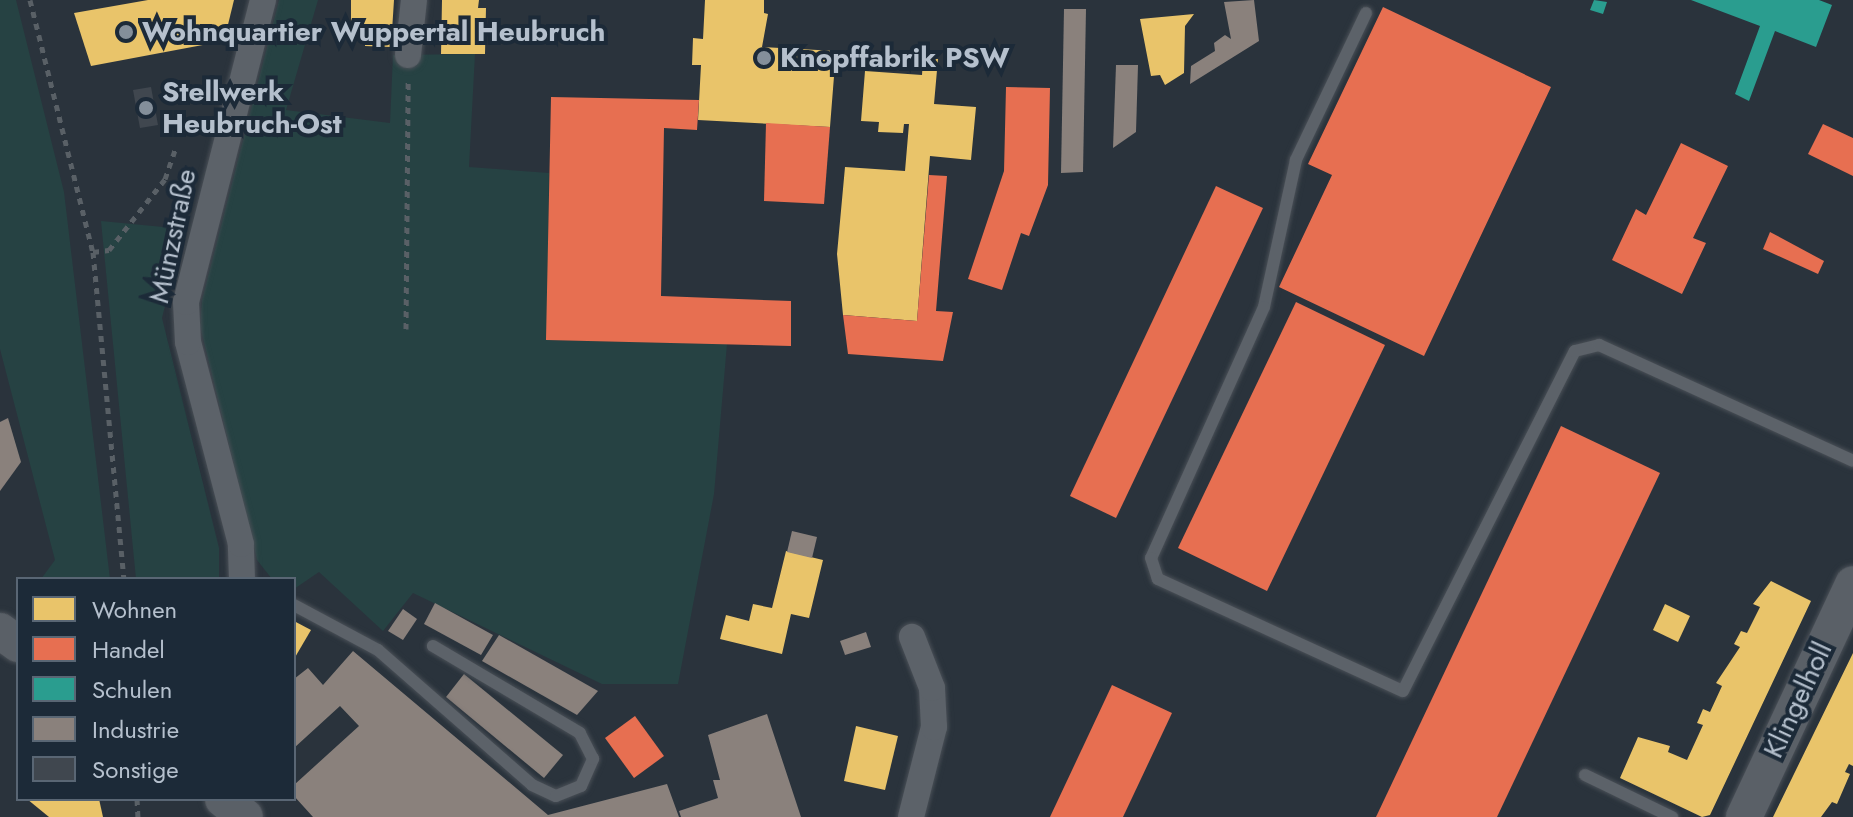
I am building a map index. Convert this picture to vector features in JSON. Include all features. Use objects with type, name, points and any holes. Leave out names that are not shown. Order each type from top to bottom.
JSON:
[{"type":"street","name":"Münzstraße","points":[[242,577],[241,544],[188,342],[186,302],[263,0]]},
{"type":"street","points":[[408,55],[414,0]]},
{"type":"street","name":"Klingelholl","points":[[1744,817],[1853,584]]},
{"type":"street","points":[[911,817],[934,727],[932,688],[912,637]]},
{"type":"street","points":[[225,801],[245,817]]},
{"type":"lane","points":[[1366,13],[1296,160],[1264,307],[1151,558],[1158,579],[1403,691],[1575,351],[1599,345],[1853,461]]},
{"type":"lane","points":[[296,606],[378,650],[532,785],[556,796],[581,786],[593,759],[580,733],[433,646]]},
{"type":"lane","points":[[1585,775],[1672,817]]},
{"type":"path","points":[[30,0],[93,252],[124,577]]},
{"type":"path","points":[[406,329],[408,55]]},
{"type":"path","points":[[93,252],[109,250],[165,179],[175,150]]},
{"type":"green space","points":[[0,0],[16,0],[64,192],[110,577],[42,577],[55,560],[0,349]]},
{"type":"green space","points":[[279,0],[318,0],[286,110],[390,123],[393,55],[475,54],[469,167],[549,173],[547,340],[727,344],[714,494],[678,684],[602,684],[413,593],[383,631],[319,572],[296,588],[296,577],[270,577],[257,560],[200,326],[202,300]]},
{"type":"green space","points":[[101,221],[184,229],[162,318],[219,548],[219,577],[136,577]]},
{"type":"building: Wohnen","name":"Wohnquartier Wuppertal Heubruch","points":[[148,0],[234,0],[224,41],[91,66],[74,13]]},
{"type":"building: Wohnen","points":[[351,0],[394,0],[391,47],[365,46],[365,35],[351,34]]},
{"type":"building: Wohnen","points":[[442,0],[479,0],[478,8],[486,8],[485,54],[441,54]]},
{"type":"building: Wohnen","name":"Knopffabrik PSW","points":[[705,0],[764,0],[764,13],[768,14],[762,47],[836,51],[830,127],[698,120],[701,65],[692,65],[693,38],[703,39]]},
{"type":"building: Wohnen","points":[[1194,14],[1185,26],[1184,73],[1165,85],[1160,75],[1151,76],[1140,19]]},
{"type":"building: Wohnen","points":[[923,58],[938,59],[934,104],[976,107],[971,160],[930,156],[917,321],[843,315],[837,254],[845,167],[905,171],[909,124],[904,124],[903,133],[878,132],[879,122],[861,121],[865,71],[922,75]]},
{"type":"building: Wohnen","points":[[786,551],[823,560],[809,618],[791,614],[782,654],[720,639],[726,615],[749,621],[753,604],[772,608]]},
{"type":"building: Wohnen","points":[[1771,581],[1811,601],[1710,815],[1702,817],[1620,778],[1638,737],[1670,746],[1668,752],[1687,760],[1703,725],[1697,723],[1703,709],[1710,712],[1722,686],[1716,683],[1740,647],[1734,644],[1741,631],[1747,633],[1760,607],[1753,604]]},
{"type":"building: Wohnen","points":[[1665,604],[1690,616],[1678,642],[1653,630]]},
{"type":"building: Wohnen","points":[[296,622],[311,630],[296,656]]},
{"type":"building: Wohnen","points":[[1853,653],[1853,766],[1849,764],[1845,772],[1850,774],[1837,804],[1832,802],[1821,817],[1773,817]]},
{"type":"building: Wohnen","points":[[856,726],[898,736],[885,790],[844,781]]},
{"type":"building: Wohnen","points":[[29,801],[99,801],[103,817],[49,817]]},
{"type":"building: Handel","points":[[1383,7],[1551,87],[1424,356],[1279,287],[1332,175],[1308,164]]},
{"type":"building: Handel","points":[[1006,87],[1050,88],[1048,185],[1029,236],[1021,233],[1002,290],[968,279],[1004,171]]},
{"type":"building: Handel","points":[[551,97],[699,100],[697,130],[664,128],[661,296],[791,301],[791,346],[546,340]]},
{"type":"building: Handel","points":[[766,123],[830,127],[824,204],[764,201]]},
{"type":"building: Handel","points":[[1823,124],[1853,138],[1853,176],[1808,154]]},
{"type":"building: Handel","points":[[1681,143],[1728,166],[1693,238],[1706,243],[1682,294],[1612,260],[1636,209],[1646,215]]},
{"type":"building: Handel","points":[[929,175],[947,176],[936,311],[953,312],[943,361],[848,354],[843,315],[917,321]]},
{"type":"building: Handel","points":[[1216,186],[1263,208],[1116,518],[1070,496]]},
{"type":"building: Handel","points":[[1770,232],[1824,261],[1818,274],[1763,249]]},
{"type":"building: Handel","points":[[1296,302],[1385,345],[1267,591],[1178,548]]},
{"type":"building: Handel","points":[[1561,426],[1660,473],[1497,817],[1376,817]]},
{"type":"building: Handel","points":[[1112,685],[1172,713],[1123,817],[1050,817]]},
{"type":"building: Handel","points":[[635,716],[664,756],[634,778],[605,738]]},
{"type":"building: Schulen","points":[[1594,0],[1607,2],[1603,14],[1590,10]]},
{"type":"building: Schulen","points":[[1691,0],[1819,0],[1832,5],[1816,47],[1775,31],[1749,101],[1735,94],[1760,26]]},
{"type":"building: Industrie","points":[[1254,0],[1259,41],[1190,84],[1191,66],[1215,51],[1214,43],[1225,35],[1231,39],[1224,2]]},
{"type":"building: Industrie","points":[[1064,9],[1086,9],[1083,172],[1061,173]]},
{"type":"building: Industrie","points":[[1116,65],[1138,65],[1136,132],[1113,148]]},
{"type":"building: Industrie","points":[[8,418],[21,462],[0,491],[0,422]]},
{"type":"building: Industrie","points":[[792,531],[817,537],[812,558],[787,552]]},
{"type":"building: Industrie","points":[[435,603],[493,635],[481,655],[424,624]]},
{"type":"building: Industrie","points":[[403,609],[417,619],[403,640],[388,631]]},
{"type":"building: Industrie","points":[[866,632],[871,647],[845,655],[840,641]]},
{"type":"building: Industrie","points":[[499,635],[598,691],[577,715],[482,661]]},
{"type":"building: Industrie","points":[[353,651],[548,815],[667,784],[679,817],[313,817],[296,798],[296,783],[359,726],[340,706],[296,746],[296,677],[308,668],[323,685]]},
{"type":"building: Industrie","points":[[464,674],[563,755],[544,778],[446,697]]},
{"type":"building: Industrie","points":[[767,714],[801,817],[681,817],[679,811],[718,798],[713,780],[720,780],[708,735]]},
{"type":"building: Sonstige","name":"Stellwerk Heubruch-Ost","points":[[151,87],[158,125],[140,128],[133,90]]},
{"type":"place","name":"Wohnquartier Wuppertal Heubruch","points":[[126,32]]},
{"type":"place","name":"Knopffabrik PSW","points":[[764,58]]},
{"type":"place","name":"Stellwerk Heubruch-Ost","points":[[146,108]]}]
